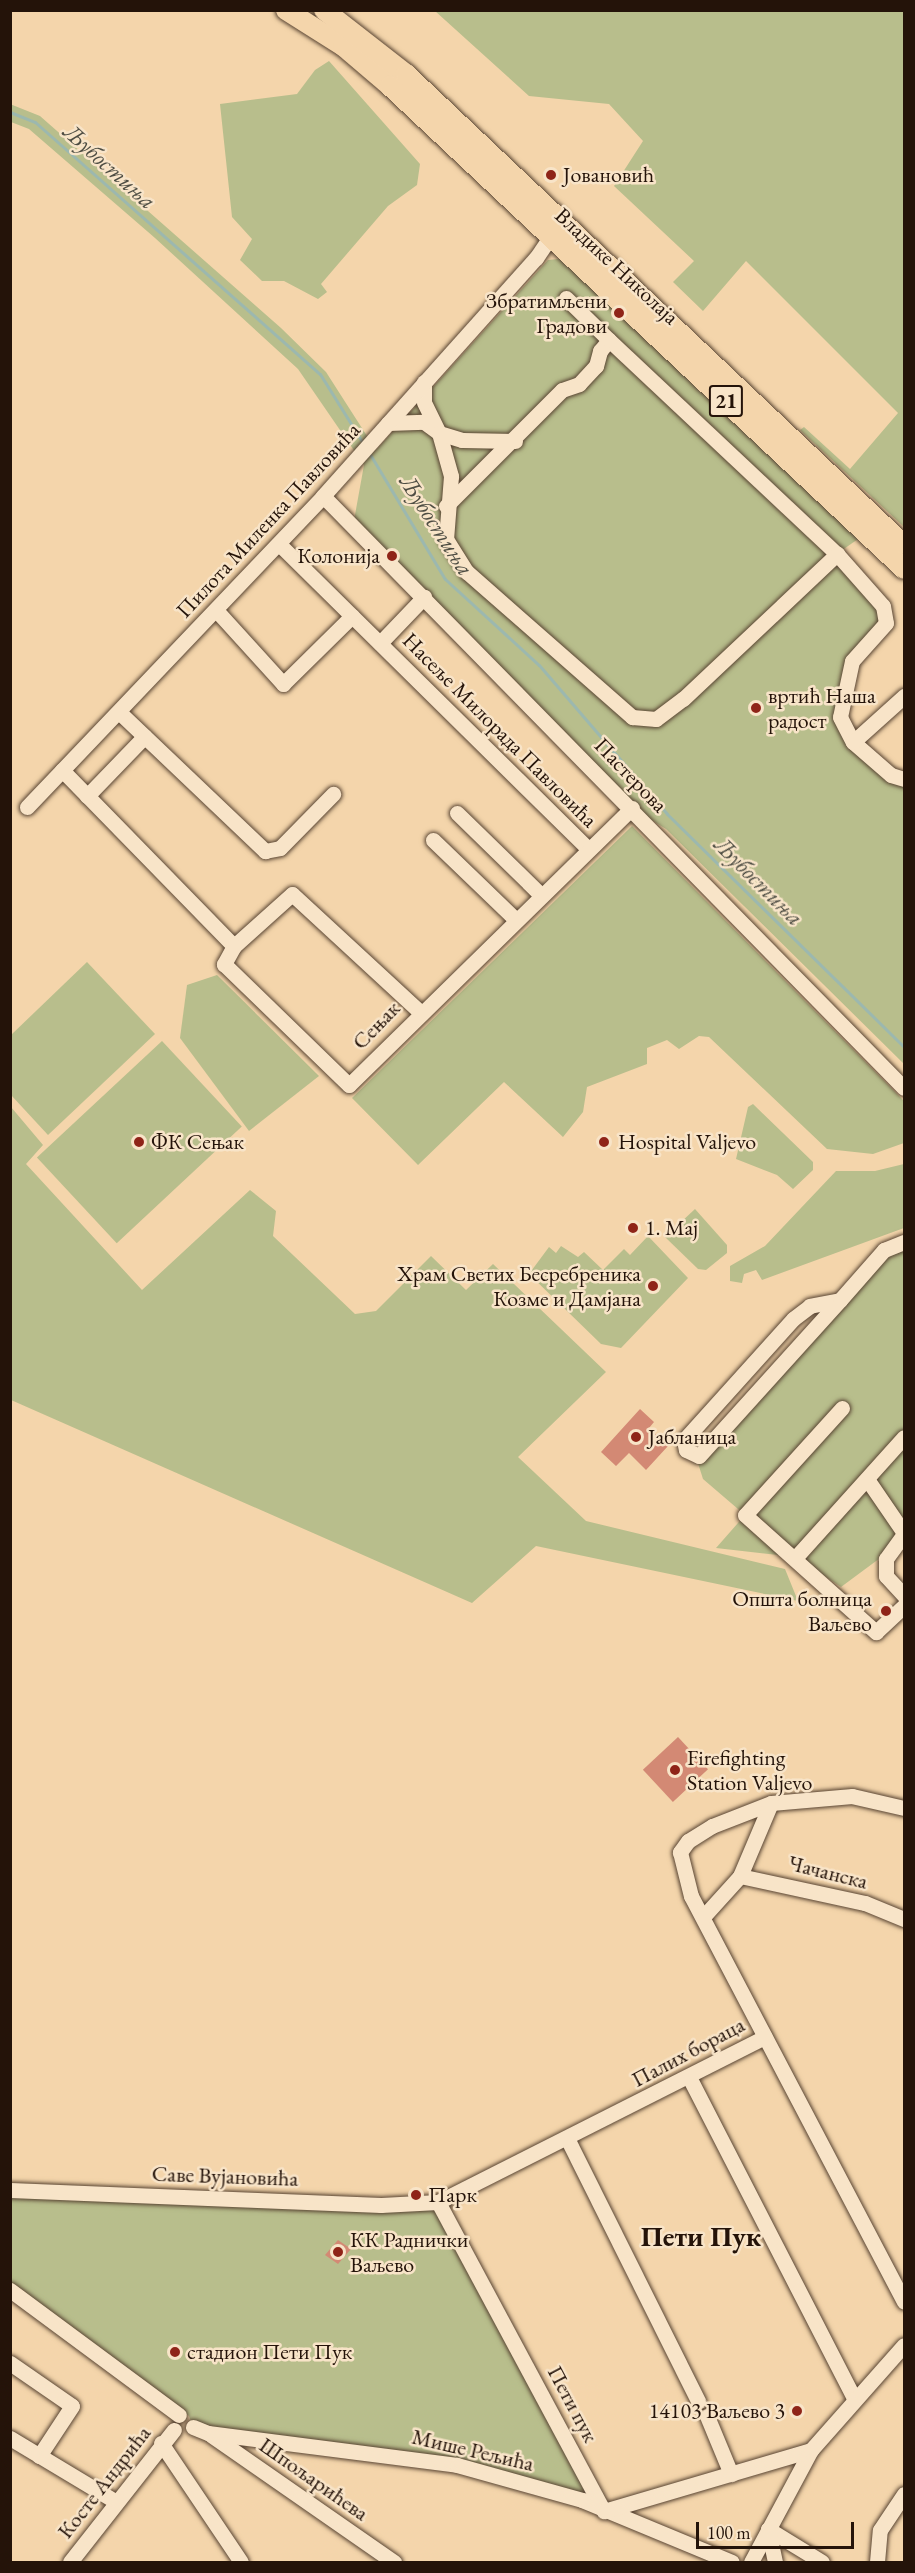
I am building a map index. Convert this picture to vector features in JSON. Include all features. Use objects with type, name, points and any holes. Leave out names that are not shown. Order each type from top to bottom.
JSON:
[{"type":"main road","name":"Владике Николаја","points":[[286,10],[365,63],[561,233],[904,545]]},
{"type":"main road","name":"Владике Николаја","points":[[324,10],[398,66],[561,233],[904,569]]},
{"type":"street","name":"Пилота Миленка Павловића","points":[[27,807],[279,544],[561,233]]},
{"type":"street","points":[[566,298],[837,554],[883,606],[886,622],[852,661],[840,717],[853,742],[898,777]]},
{"type":"street","points":[[446,506],[515,441],[562,390],[579,384],[596,366],[600,351],[609,340]]},
{"type":"street","points":[[424,382],[424,402],[439,433],[451,476],[446,506],[446,539],[467,572],[632,717],[656,719],[683,699],[837,554]]},
{"type":"street","points":[[388,423],[424,422],[439,433],[462,440],[515,441]]},
{"type":"street","name":"Пастерова","points":[[323,496],[632,808],[904,1088]]},
{"type":"street","name":"Насеље Милорада Павловића","points":[[279,544],[587,848],[420,1012]]},
{"type":"street","points":[[380,643],[424,597]]},
{"type":"street","points":[[216,610],[283,684],[352,616]]},
{"type":"street","points":[[853,742],[904,696]]},
{"type":"street","points":[[119,712],[265,851],[280,848],[333,794]]},
{"type":"street","points":[[87,796],[145,736]]},
{"type":"street","points":[[62,771],[234,946]]},
{"type":"street","points":[[587,848],[632,808]]},
{"type":"street","points":[[457,813],[540,894]]},
{"type":"street","points":[[433,840],[515,919]]},
{"type":"street","name":"Сењак","points":[[296,895],[420,1012],[349,1085],[230,974],[224,964],[234,946],[286,897],[296,895]]},
{"type":"street","points":[[840,1300],[810,1306],[793,1319],[684,1440],[686,1450],[699,1456],[840,1300],[884,1250],[904,1242]]},
{"type":"street","points":[[842,1408],[745,1515],[796,1557],[876,1632],[904,1606]]},
{"type":"street","points":[[796,1557],[904,1437]]},
{"type":"street","points":[[867,1479],[904,1533],[886,1559],[886,1576],[904,1595]]},
{"type":"street","points":[[703,1917],[740,1875],[771,1803],[852,1796],[904,1808]]},
{"type":"street","name":"Палих бораца","points":[[438,2202],[568,2140],[765,2037],[681,1870],[680,1852],[688,1841],[712,1826],[771,1803]]},
{"type":"street","name":"Чачанска","points":[[740,1875],[865,1903],[904,1919]]},
{"type":"street","points":[[765,2037],[904,2302]]},
{"type":"street","points":[[689,2077],[854,2398]]},
{"type":"street","points":[[568,2140],[698,2401]]},
{"type":"street","name":"Саве Вујановића","points":[[10,2190],[381,2205],[438,2202]]},
{"type":"street","name":"Пети пук","points":[[438,2202],[604,2511]]},
{"type":"street","points":[[10,2290],[179,2415],[189,2416],[192,2427],[186,2434],[174,2430],[173,2421],[179,2415]]},
{"type":"street","points":[[751,2562],[811,2450],[854,2398],[904,2345]]},
{"type":"street","points":[[10,2363],[72,2406],[39,2456]]},
{"type":"street","points":[[707,2416],[731,2474]]},
{"type":"street","name":"Мише Рељића","points":[[192,2427],[208,2433],[457,2465],[582,2500],[732,2562]]},
{"type":"street","name":"Косте Андрића","points":[[69,2562],[160,2443],[174,2430]]},
{"type":"street","name":"Шпољарићева","points":[[208,2433],[394,2562]]},
{"type":"street","points":[[10,2438],[116,2501]]},
{"type":"street","points":[[251,2461],[261,2439]]},
{"type":"street","points":[[160,2443],[241,2562]]},
{"type":"street","points":[[604,2511],[811,2450]]},
{"type":"street","points":[[878,2562],[880,2530],[904,2494]]},
{"type":"street","points":[[768,2529],[775,2562]]},
{"type":"street","points":[[768,2529],[822,2562]]},
{"type":"green space","points":[[435,11],[904,11],[904,527],[800,430],[804,427],[850,469],[898,413],[746,261],[703,311],[673,282],[694,261],[614,186],[643,141],[609,104],[529,96]]},
{"type":"green space","points":[[329,61],[420,164],[417,185],[388,206],[321,284],[327,292],[318,299],[284,281],[262,281],[240,260],[252,239],[232,217],[220,104],[297,94],[315,70]]},
{"type":"green space","points":[[10,104],[40,116],[281,328],[326,372],[376,450],[548,260],[568,258],[861,537],[838,553],[886,623],[852,661],[840,717],[853,742],[904,779],[904,1064],[666,829],[632,808],[353,526],[364,465],[298,369],[155,238],[29,129],[11,122]]},
{"type":"green space","points":[[632,826],[904,1101],[904,1143],[873,1154],[827,1149],[709,1037],[699,1036],[679,1049],[667,1040],[647,1048],[647,1064],[587,1087],[583,1112],[563,1137],[504,1082],[418,1165],[352,1098]]},
{"type":"green space","points":[[87,962],[155,1034],[48,1135],[11,1095],[11,1035]]},
{"type":"green space","points":[[217,975],[319,1076],[249,1131],[180,1038],[187,985]]},
{"type":"green space","name":"ФК Сењак","points":[[162,1041],[242,1127],[117,1243],[37,1158]]},
{"type":"green space","points":[[753,1104],[813,1162],[813,1170],[793,1189],[777,1175],[736,1159],[748,1107]]},
{"type":"green space","points":[[11,1107],[43,1145],[26,1164],[142,1290],[250,1190],[276,1211],[273,1236],[355,1314],[376,1311],[431,1256],[466,1290],[493,1264],[606,1372],[518,1457],[586,1521],[785,1569],[798,1601],[536,1546],[472,1603],[11,1400]]},
{"type":"green space","points":[[904,1164],[904,1228],[762,1280],[756,1270],[744,1274],[742,1283],[730,1281],[730,1266],[765,1246],[836,1171],[875,1171]]},
{"type":"green space","points":[[695,1209],[727,1245],[727,1253],[706,1270],[698,1269],[665,1237]]},
{"type":"green space","points":[[648,1236],[688,1278],[621,1348],[601,1344],[529,1274],[549,1247],[556,1253],[561,1246],[578,1257],[584,1252],[603,1270],[624,1249],[630,1255]]},
{"type":"green space","points":[[904,1246],[904,1548],[895,1547],[841,1587],[796,1557],[716,1548],[745,1515],[703,1479],[696,1457],[884,1250]]},
{"type":"green space","points":[[11,2190],[438,2202],[604,2511],[457,2465],[193,2427],[189,2416],[11,2290]]},
{"type":"building","name":"Јабланица","points":[[640,1409],[654,1422],[649,1428],[668,1446],[646,1470],[629,1453],[616,1466],[601,1452]]},
{"type":"building","name":"Firefighting Station Valjevo","points":[[678,1737],[708,1769],[673,1802],[643,1770]]},
{"type":"building","name":"КК Раднички Ваљево","points":[[338,2240],[351,2249],[338,2264],[325,2255]]},
{"type":"waterway","name":"Љубостиња","points":[[10,112],[35,122],[320,374],[363,443]]},
{"type":"waterway","name":"Љубостиња","points":[[368,451],[445,579],[539,665],[667,814],[904,1047]]},
{"type":"place","name":"Јовановић","points":[[551,175]]},
{"type":"place","name":"Збратимљени Градови","points":[[619,313]]},
{"type":"place","name":"Колонија","points":[[392,556]]},
{"type":"place","name":"вртић Наша радост","points":[[756,708]]},
{"type":"place","name":"ФК Сењак","points":[[139,1142]]},
{"type":"place","name":"Hospital Valjevo","points":[[604,1142]]},
{"type":"place","name":"1. Maj","points":[[633,1228]]},
{"type":"place","name":"Храм Светих Бесребреника Козме и Дамјана","points":[[653,1286]]},
{"type":"place","name":"Јабланица","points":[[636,1437]]},
{"type":"place","name":"Општа болница Ваљево","points":[[886,1611]]},
{"type":"place","name":"Firefighting Station Valjevo","points":[[675,1770]]},
{"type":"place","name":"Парк","points":[[416,2195]]},
{"type":"place","name":"КК Раднички Ваљево","points":[[338,2252]]},
{"type":"place","name":"стадион Пети Пук","points":[[175,2352]]},
{"type":"place","name":"14103 Ваљево 3","points":[[797,2411]]},
{"type":"district","name":"Пети Пук","points":[[701,2236]]}]
